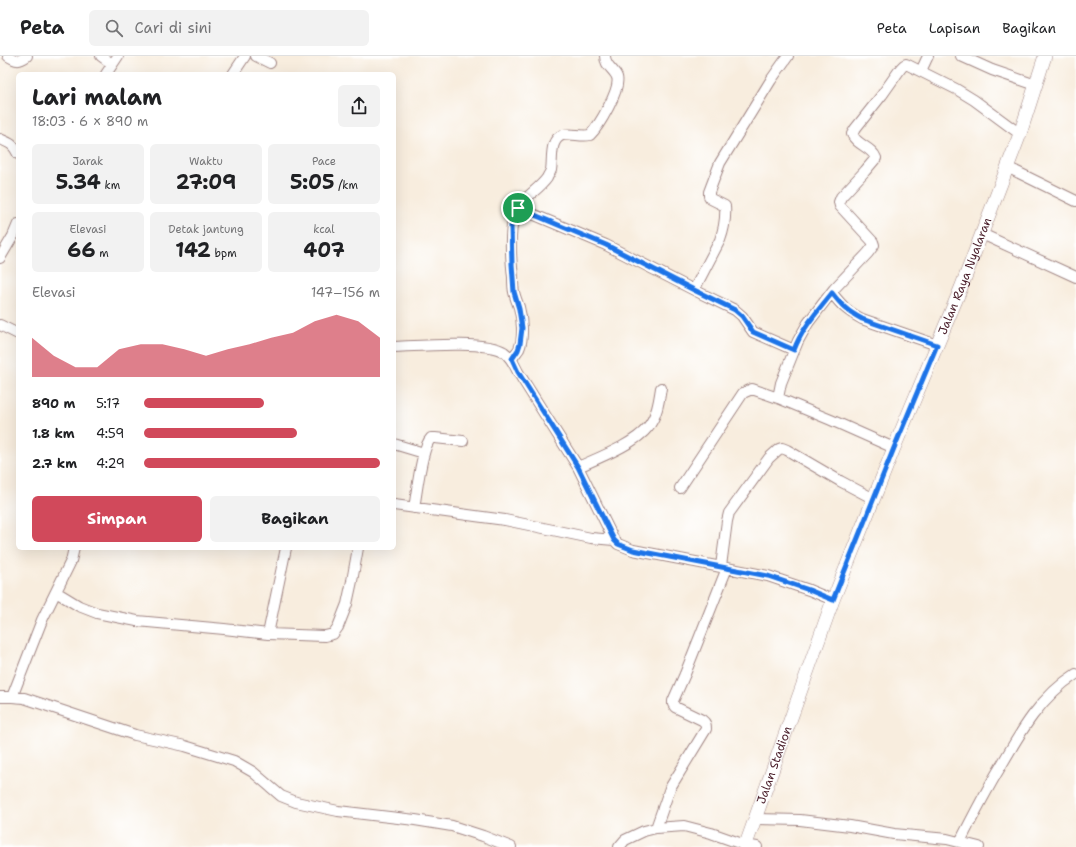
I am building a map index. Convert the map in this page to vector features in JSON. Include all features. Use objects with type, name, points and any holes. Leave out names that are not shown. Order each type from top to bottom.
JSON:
[{"type":"main road","name":"Jalan Raya Nyalaran","points":[[805,677],[833,600],[982,234],[1020,134],[1045,56]]},
{"type":"main road","name":"Jalan Stadion","points":[[749,846],[754,819],[805,677]]},
{"type":"street","points":[[8,56],[16,60],[21,60],[27,56]]},
{"type":"street","points":[[102,56],[115,60],[107,72]]},
{"type":"street","points":[[234,72],[245,56]]},
{"type":"street","points":[[256,56],[270,63]]},
{"type":"street","points":[[512,359],[520,344],[522,328],[514,292],[512,264],[511,227],[514,215],[524,200],[546,179],[551,169],[554,143],[558,138],[562,135],[569,134],[581,136],[590,135],[600,121],[613,98],[617,87],[617,77],[605,61],[605,56]]},
{"type":"street","points":[[694,290],[720,240],[723,231],[725,218],[724,206],[709,196],[709,192],[720,163],[771,80],[788,56]]},
{"type":"street","points":[[921,71],[928,56]]},
{"type":"street","points":[[961,56],[992,70],[1036,85]]},
{"type":"street","points":[[778,398],[781,383],[794,350],[808,323],[832,293],[868,254],[874,245],[873,242],[840,206],[839,202],[876,158],[874,154],[853,137],[852,134],[904,65],[906,64],[956,89],[974,100],[1020,134]]},
{"type":"street","points":[[0,139],[14,146],[16,150]]},
{"type":"street","points":[[1007,167],[1076,201]]},
{"type":"street","points":[[518,208],[606,245],[739,313],[750,329],[757,334],[794,350]]},
{"type":"street","points":[[0,258],[16,229]]},
{"type":"street","points":[[982,234],[1076,277]]},
{"type":"street","points":[[832,293],[844,308],[857,316],[937,345]]},
{"type":"street","points":[[0,324],[16,333]]},
{"type":"street","points":[[396,347],[460,345],[492,347],[503,351],[512,359],[518,372],[578,467],[614,540],[618,544],[633,550],[724,567],[781,580],[833,600]]},
{"type":"street","points":[[578,467],[625,444],[637,437],[648,427],[655,416],[661,388]]},
{"type":"street","points":[[680,488],[743,392],[752,389],[831,420],[894,448]]},
{"type":"street","points":[[414,508],[424,453],[428,442],[431,438],[463,441]]},
{"type":"street","points":[[396,445],[424,453]]},
{"type":"street","points":[[656,828],[670,788],[706,729],[705,722],[675,707],[673,701],[685,674],[724,567],[727,521],[729,514],[769,458],[782,448],[874,500]]},
{"type":"street","points":[[396,505],[504,520],[596,539],[614,540]]},
{"type":"street","points":[[12,697],[42,620],[71,561],[74,550]]},
{"type":"street","points":[[268,634],[286,550]]},
{"type":"street","points":[[56,592],[79,606],[97,613],[137,622],[268,634],[325,636],[333,634],[338,627],[347,604],[358,550]]},
{"type":"street","points":[[960,842],[988,788],[1027,721],[1058,687],[1076,674]]},
{"type":"street","points":[[0,697],[24,698],[135,735],[185,746],[234,760],[253,772],[281,796],[296,802],[338,811],[452,826],[511,847]]},
{"type":"street","points":[[754,819],[800,820],[850,826],[894,834],[947,838],[979,847]]},
{"type":"street","points":[[618,847],[625,840],[644,831],[656,828],[684,826],[711,833],[749,846]]},
{"type":"route","points":[[518,208],[606,245],[735,310],[742,316],[753,332],[794,350],[808,323],[832,293],[844,308],[862,319],[937,345],[833,600],[768,576],[633,550],[623,547],[614,540],[578,467],[518,372],[512,359],[520,344],[522,328],[514,292],[512,264],[511,227],[514,215],[518,208]]}]
